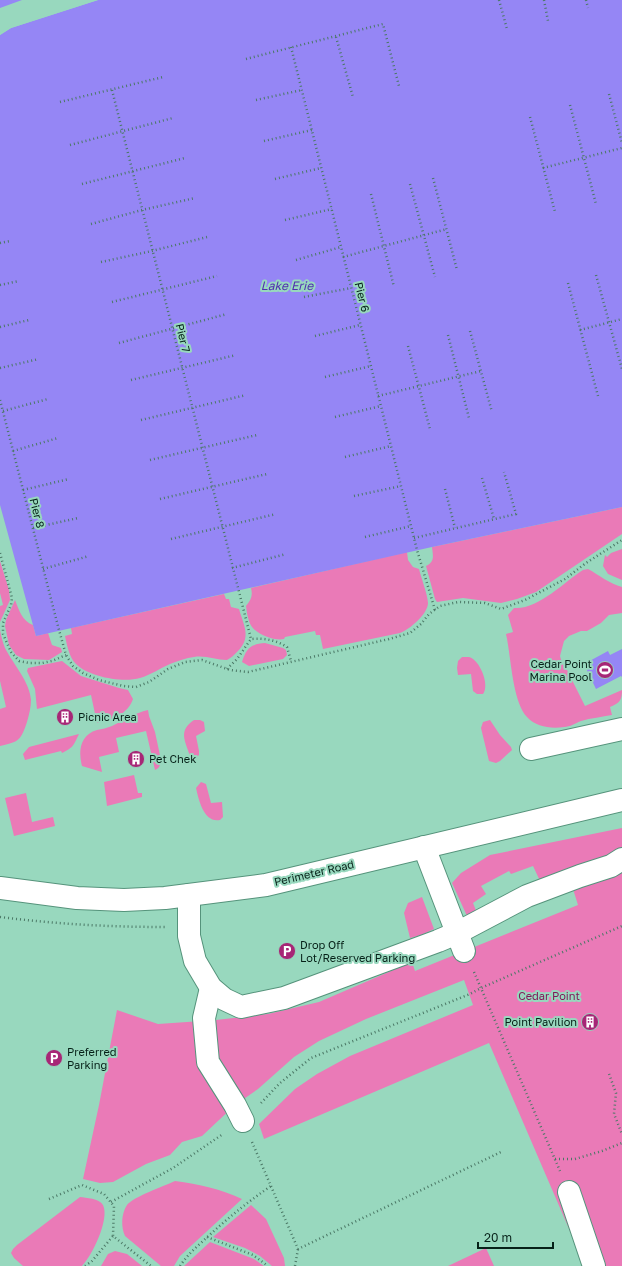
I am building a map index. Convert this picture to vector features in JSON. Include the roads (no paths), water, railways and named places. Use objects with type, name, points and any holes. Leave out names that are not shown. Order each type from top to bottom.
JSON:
[{"type":"street","points":[[531,749],[622,729]]},
{"type":"street","name":"Perimeter Road","points":[[0,888],[77,898],[124,900],[165,898],[266,885],[622,800]]},
{"type":"street","points":[[424,847],[460,942]]},
{"type":"street","points":[[189,895],[189,938],[195,961],[211,988],[224,999],[241,1007],[284,998],[438,941],[460,942],[527,896],[611,866],[622,859]]},
{"type":"street","points":[[211,988],[204,1018],[208,1062],[235,1105],[243,1121]]},
{"type":"street","points":[[569,1192],[594,1266]]},
{"type":"water","points":[[0,0],[22,0],[0,8]]},
{"type":"water","name":"Lake Erie","points":[[98,0],[622,0],[622,507],[432,547],[36,636],[0,505],[0,35],[11,28]]},
{"type":"water","name":"Cedar Point Marina Pool","points":[[622,649],[622,677],[621,676],[596,689],[584,664],[608,651],[610,655]]},
{"type":"place","name":"Cedar Point Marina Pool","points":[[605,670]]},
{"type":"place","name":"Picnic Area","points":[[65,717]]},
{"type":"place","name":"Pet Chek","points":[[136,759]]},
{"type":"place","name":"Drop Off Lot/Reserved Parking","points":[[287,951]]},
{"type":"place","name":"Point Pavilion","points":[[590,1022]]},
{"type":"place","name":"Preferred Parking","points":[[54,1058]]},
{"type":"park label","name":"Cedar Point","points":[[549,996]]}]
